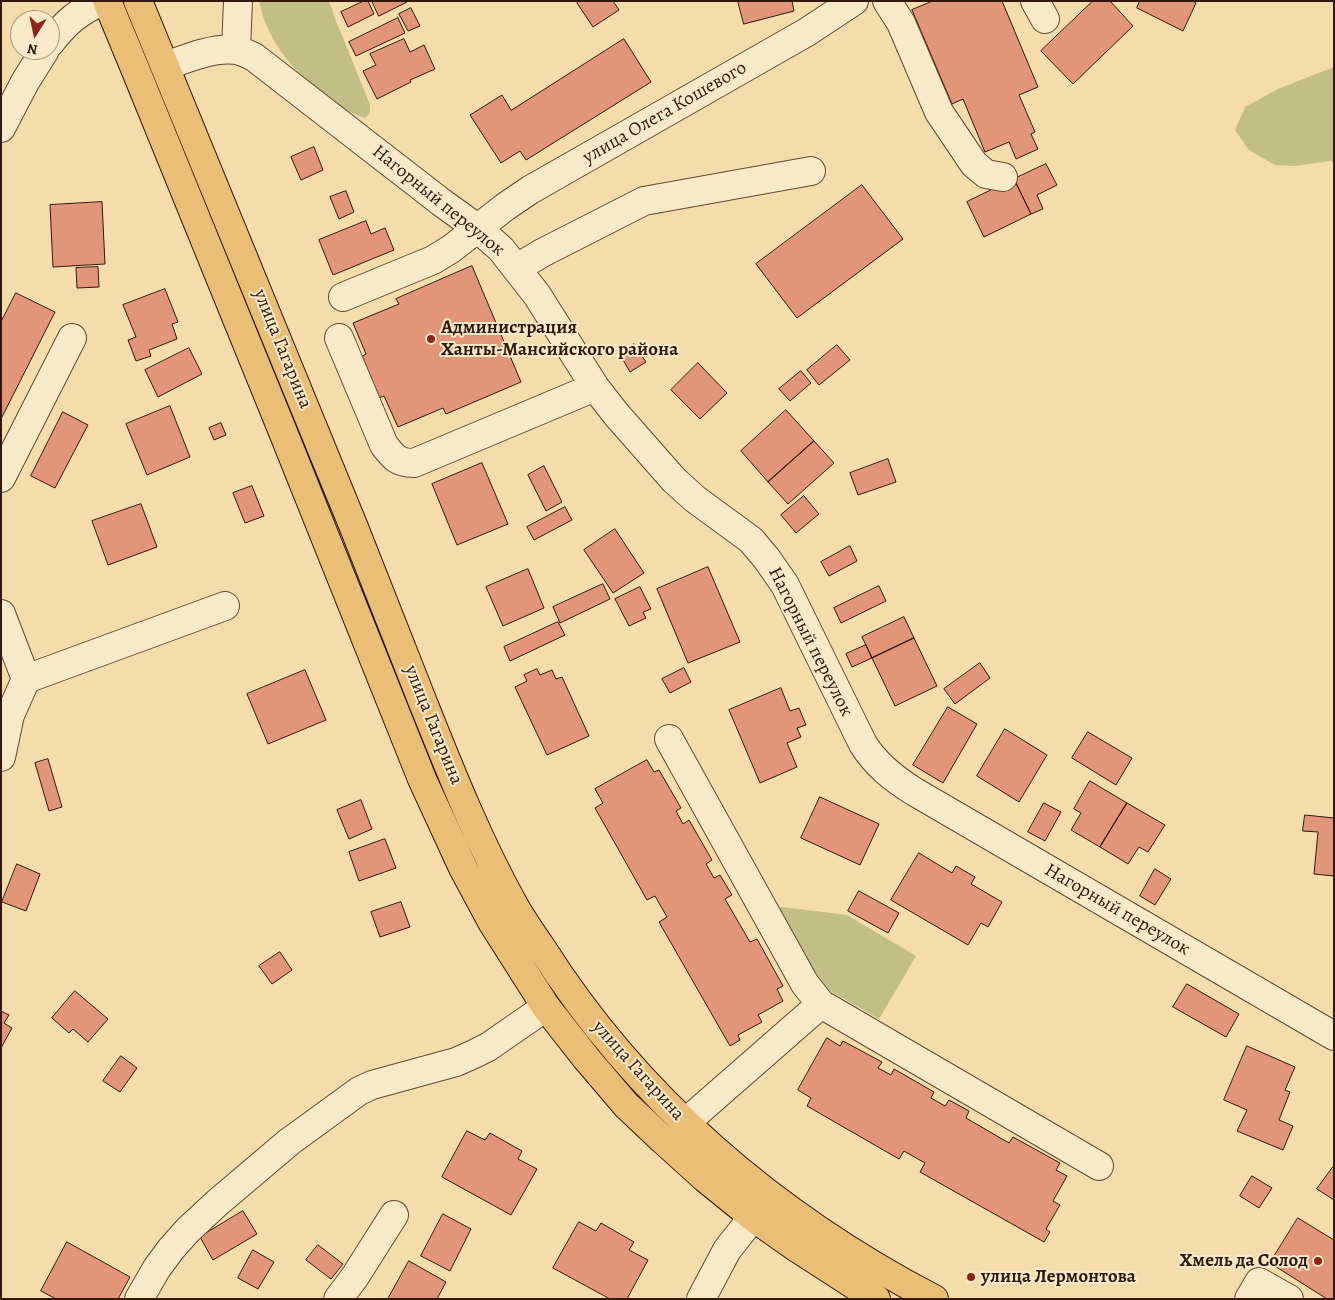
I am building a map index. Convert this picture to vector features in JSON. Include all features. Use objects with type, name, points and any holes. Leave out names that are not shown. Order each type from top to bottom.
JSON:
[{"type":"main road","name":"улица Гагарина","points":[[107,1],[294,458],[422,779],[463,868],[492,922],[546,1007],[626,1105],[705,1178],[754,1217],[797,1248],[876,1299]]},
{"type":"main road","name":"улица Гагарина","points":[[138,1],[312,422],[448,766],[488,855],[516,909],[567,988],[642,1080],[685,1123],[726,1160],[816,1229],[872,1264],[934,1299]]},
{"type":"street","points":[[60,30],[72,18],[102,1]]},
{"type":"street","points":[[166,66],[217,51],[236,50],[238,1]]},
{"type":"street","points":[[887,1],[901,23],[940,112],[974,164],[986,174],[1003,177]]},
{"type":"street","name":"улица Олега Кошевого","points":[[343,297],[433,260],[451,249],[530,190],[807,32],[850,3]]},
{"type":"street","name":"Нагорный переулок","points":[[236,50],[254,57],[477,228],[501,249],[537,295],[595,387],[616,414],[674,480],[695,499],[751,540],[767,559],[785,585],[863,744],[880,766],[915,792],[1334,1036]]},
{"type":"street","points":[[1,128],[39,60]]},
{"type":"street","points":[[517,268],[542,253],[644,201],[811,171]]},
{"type":"street","points":[[1,478],[72,338]]},
{"type":"street","points":[[339,338],[384,445],[393,457],[403,463],[414,464],[595,387]]},
{"type":"street","points":[[26,678],[226,606]]},
{"type":"street","points":[[1,614],[26,678],[10,715],[1,757]]},
{"type":"street","points":[[669,739],[805,984],[822,1004],[1099,1166]]},
{"type":"street","points":[[685,1123],[822,1004]]},
{"type":"street","points":[[139,1299],[157,1268],[171,1249],[195,1224],[289,1142],[359,1091],[372,1085],[456,1062],[474,1054],[488,1047],[546,1007]]},
{"type":"street","points":[[338,1299],[354,1278],[394,1216]]},
{"type":"street","points":[[701,1299],[727,1250],[754,1217]]},
{"type":"street","points":[[1241,1298],[1259,1282],[1289,1299]]},
{"type":"shaded area","points":[[259,1],[329,1],[370,105],[370,113],[365,118],[334,103],[307,81],[274,40]]},
{"type":"shaded area","points":[[1334,67],[1334,162],[1295,166],[1275,165],[1249,150],[1235,130],[1245,107],[1278,89]]},
{"type":"shaded area","points":[[782,907],[847,915],[916,956],[879,1019],[818,984],[777,909]]},
{"type":"building","points":[[364,1],[368,1],[374,14],[348,27],[341,12]]},
{"type":"building","points":[[372,1],[407,1],[407,2],[379,16]]},
{"type":"building","points":[[579,1],[613,1],[619,10],[593,27],[577,3]]},
{"type":"building","points":[[738,1],[792,1],[794,11],[744,24]]},
{"type":"building","points":[[933,1],[1002,1],[1038,87],[1019,95],[1035,132],[1031,134],[1038,149],[1016,159],[1009,142],[985,152],[963,99],[952,104],[912,10]]},
{"type":"building","points":[[1093,1],[1110,1],[1133,26],[1073,84],[1041,51]]},
{"type":"building","points":[[1140,1],[1193,1],[1196,3],[1183,31],[1137,8]]},
{"type":"building","points":[[411,8],[420,26],[408,31],[399,14]]},
{"type":"building","points":[[398,18],[405,33],[356,56],[349,42]]},
{"type":"building","points":[[404,39],[410,52],[424,45],[435,69],[410,80],[411,82],[377,99],[363,71],[376,65],[370,54]]},
{"type":"building","points":[[624,39],[651,82],[526,160],[520,151],[501,163],[470,115],[502,95],[511,110]]},
{"type":"building","points":[[314,147],[323,170],[301,180],[291,157]]},
{"type":"building","points":[[1046,164],[1057,185],[1037,195],[1043,209],[1031,214],[1014,179]]},
{"type":"building","points":[[1014,179],[1031,214],[984,237],[967,202]]},
{"type":"building","points":[[862,185],[903,239],[797,318],[756,264]]},
{"type":"building","points":[[346,191],[354,212],[339,219],[330,197]]},
{"type":"building","points":[[102,202],[105,264],[53,267],[50,205]]},
{"type":"building","points":[[366,221],[371,234],[385,228],[394,250],[333,275],[319,240]]},
{"type":"building","name":"Администрация Ханты-Мансийского района","points":[[472,266],[521,382],[446,414],[443,408],[398,427],[384,396],[379,398],[361,357],[366,354],[353,323],[399,304],[396,299]]},
{"type":"building","points":[[98,267],[99,287],[77,288],[76,268]]},
{"type":"building","points":[[165,289],[178,322],[172,324],[177,339],[149,350],[151,356],[136,361],[128,340],[136,337],[123,305]]},
{"type":"building","points":[[16,293],[55,312],[1,419],[1,322]]},
{"type":"building","points":[[634,344],[646,362],[630,372],[619,353]]},
{"type":"building","points":[[837,345],[850,360],[819,385],[807,370]]},
{"type":"building","points":[[189,348],[202,374],[158,397],[145,370]]},
{"type":"building","points":[[698,363],[727,393],[700,419],[671,390]]},
{"type":"building","points":[[801,371],[811,383],[790,401],[779,389]]},
{"type":"building","points":[[170,406],[190,457],[147,475],[126,424]]},
{"type":"building","points":[[786,410],[814,441],[768,482],[741,451]]},
{"type":"building","points":[[63,412],[88,425],[55,488],[31,476]]},
{"type":"building","points":[[221,423],[226,435],[214,440],[209,428]]},
{"type":"building","points":[[814,441],[834,463],[788,504],[768,482]]},
{"type":"building","points":[[888,459],[896,482],[858,495],[850,473]]},
{"type":"building","points":[[482,463],[508,524],[457,545],[432,484]]},
{"type":"building","points":[[544,466],[562,502],[546,511],[528,475]]},
{"type":"building","points":[[252,486],[264,516],[245,523],[233,493]]},
{"type":"building","points":[[804,496],[819,514],[796,533],[781,515]]},
{"type":"building","points":[[141,504],[157,547],[108,565],[92,521]]},
{"type":"building","points":[[565,507],[572,520],[534,540],[527,527]]},
{"type":"building","points":[[615,529],[644,573],[613,593],[584,550]]},
{"type":"building","points":[[850,546],[857,561],[829,576],[821,562]]},
{"type":"building","points":[[708,567],[740,642],[688,663],[657,589]]},
{"type":"building","points":[[528,569],[544,608],[503,626],[486,587]]},
{"type":"building","points":[[603,584],[610,599],[560,623],[553,607]]},
{"type":"building","points":[[879,586],[886,601],[841,623],[834,608]]},
{"type":"building","points":[[640,587],[651,609],[643,612],[646,618],[629,626],[615,599]]},
{"type":"building","points":[[904,617],[914,638],[872,658],[862,637]]},
{"type":"building","points":[[558,622],[565,635],[510,661],[504,647]]},
{"type":"building","points":[[914,638],[937,686],[895,706],[872,658]]},
{"type":"building","points":[[866,645],[872,658],[852,667],[846,654]]},
{"type":"building","points":[[980,663],[990,678],[955,704],[944,689]]},
{"type":"building","points":[[684,668],[691,682],[670,693],[662,679]]},
{"type":"building","points":[[537,669],[540,675],[552,670],[556,679],[562,677],[589,736],[547,755],[515,687],[527,681],[524,675]]},
{"type":"building","points":[[305,670],[326,720],[268,744],[247,694]]},
{"type":"building","points":[[781,688],[790,711],[799,708],[806,725],[797,728],[801,737],[787,743],[797,767],[760,783],[729,710]]},
{"type":"building","points":[[948,707],[977,724],[943,783],[913,765]]},
{"type":"building","points":[[1005,729],[1047,755],[1019,802],[977,776]]},
{"type":"building","points":[[1088,732],[1132,758],[1116,785],[1072,758]]},
{"type":"building","points":[[48,759],[62,807],[49,811],[35,763]]},
{"type":"building","points":[[647,760],[654,772],[659,770],[681,808],[676,811],[683,824],[689,820],[712,860],[706,864],[714,878],[720,875],[732,895],[725,899],[750,942],[757,939],[783,986],[777,989],[783,1001],[758,1015],[762,1022],[738,1035],[740,1040],[730,1046],[659,922],[667,917],[655,896],[647,900],[595,808],[603,803],[595,789]]},
{"type":"building","points":[[1090,781],[1127,803],[1100,847],[1071,830],[1081,813],[1074,809]]},
{"type":"building","points":[[820,797],[879,824],[860,865],[801,838]]},
{"type":"building","points":[[361,800],[372,829],[349,839],[337,810]]},
{"type":"building","points":[[1044,803],[1061,812],[1045,841],[1028,832]]},
{"type":"building","points":[[1127,803],[1165,825],[1148,852],[1139,847],[1128,864],[1100,847]]},
{"type":"building","points":[[1305,815],[1334,818],[1334,876],[1314,874],[1318,832],[1303,831]]},
{"type":"building","points":[[385,839],[396,868],[359,881],[349,852]]},
{"type":"building","points":[[919,853],[952,873],[956,866],[975,877],[971,884],[1002,902],[988,927],[981,923],[968,945],[891,900]]},
{"type":"building","points":[[17,864],[40,874],[26,911],[2,902]]},
{"type":"building","points":[[1155,869],[1171,879],[1155,905],[1140,896]]},
{"type":"building","points":[[859,891],[899,913],[888,933],[848,911]]},
{"type":"building","points":[[401,902],[410,927],[380,937],[371,912]]},
{"type":"building","points":[[280,952],[292,970],[272,984],[259,966]]},
{"type":"building","points":[[1187,984],[1239,1014],[1226,1037],[1173,1007]]},
{"type":"building","points":[[75,991],[108,1019],[88,1042],[73,1029],[69,1033],[52,1018]]},
{"type":"building","points":[[1,1011],[9,1015],[4,1023],[12,1028],[1,1048]]},
{"type":"building","points":[[827,1038],[840,1046],[843,1041],[882,1062],[878,1068],[891,1075],[894,1069],[934,1092],[931,1098],[945,1106],[949,1100],[969,1111],[966,1118],[1009,1143],[1013,1137],[1060,1163],[1056,1170],[1067,1176],[1053,1201],[1060,1205],[1046,1229],[1050,1232],[1044,1242],[920,1172],[925,1163],[904,1151],[899,1159],[807,1106],[811,1098],[798,1090]]},
{"type":"building","points":[[1247,1046],[1295,1067],[1285,1090],[1290,1092],[1279,1120],[1293,1126],[1283,1150],[1237,1131],[1247,1110],[1224,1100]]},
{"type":"building","points":[[121,1056],[137,1068],[120,1092],[103,1081]]},
{"type":"building","points":[[467,1131],[485,1140],[490,1133],[522,1151],[518,1159],[537,1169],[511,1215],[442,1177]]},
{"type":"building","points":[[1334,1167],[1334,1200],[1317,1189]]},
{"type":"building","points":[[1252,1176],[1272,1188],[1259,1208],[1240,1196]]},
{"type":"building","points":[[243,1211],[257,1234],[213,1260],[200,1237]]},
{"type":"building","points":[[443,1214],[471,1229],[450,1271],[421,1256]]},
{"type":"building","points":[[1298,1218],[1334,1240],[1334,1299],[1327,1299],[1270,1263]]},
{"type":"building","points":[[579,1222],[596,1231],[601,1223],[634,1242],[629,1250],[648,1260],[627,1299],[610,1299],[553,1268]]},
{"type":"building","points":[[67,1242],[130,1277],[118,1299],[56,1299],[41,1291]]},
{"type":"building","points":[[318,1245],[343,1264],[331,1279],[306,1260]]},
{"type":"building","points":[[253,1250],[274,1262],[258,1289],[238,1278]]},
{"type":"building","points":[[409,1261],[446,1282],[437,1299],[388,1299]]},
{"type":"place","name":"Администрация Ханты-Мансийского района","points":[[431,339]]},
{"type":"place","name":"Хмель да Солод","points":[[1318,1261]]},
{"type":"place","name":"улица Лермонтова","points":[[971,1277]]}]
